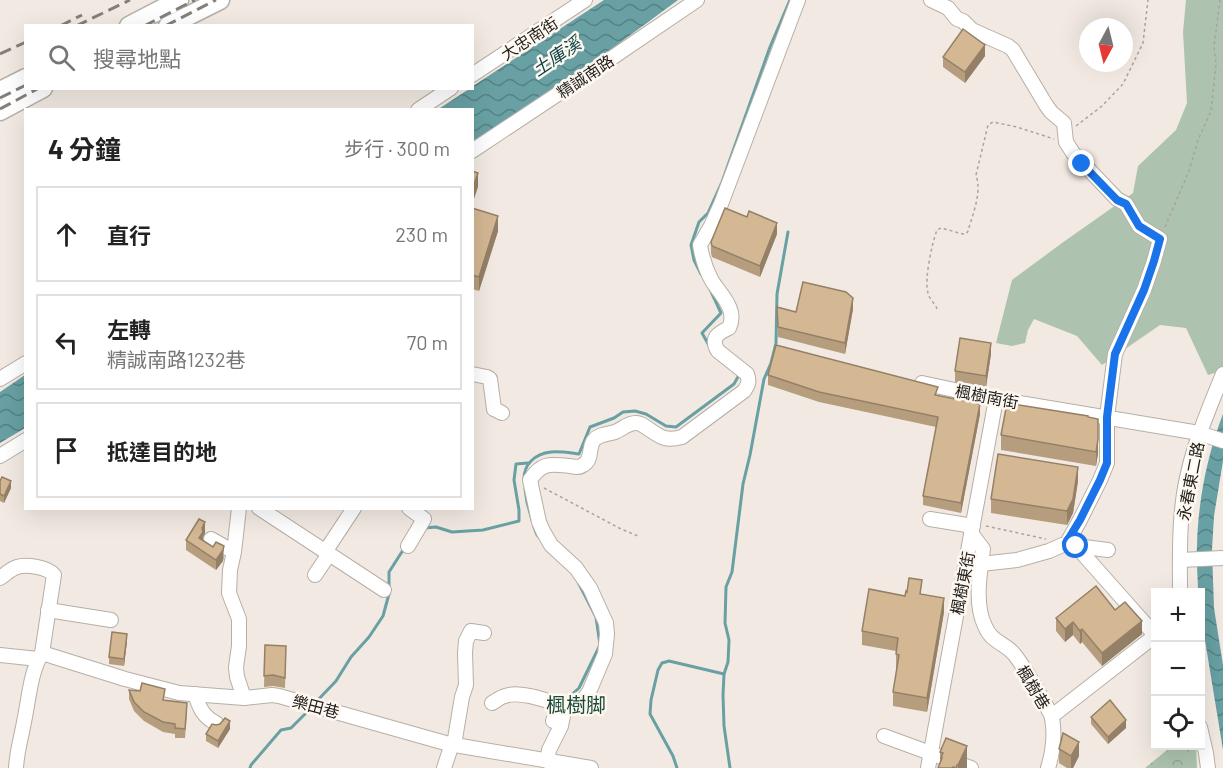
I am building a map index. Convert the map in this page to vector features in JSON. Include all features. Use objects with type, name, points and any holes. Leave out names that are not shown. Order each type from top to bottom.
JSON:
[{"type":"main road","points":[[133,24],[179,0]]},
{"type":"main road","points":[[172,24],[220,0]]},
{"type":"main road","points":[[0,91],[24,79]]},
{"type":"main road","points":[[0,111],[39,90]]},
{"type":"street","name":"大忠南街","points":[[474,74],[585,0]]},
{"type":"street","name":"精誠南路","points":[[474,150],[697,0]]},
{"type":"street","points":[[551,763],[549,750],[561,726],[565,706],[583,700],[590,692],[605,654],[607,634],[606,623],[590,588],[576,568],[551,545],[543,531],[530,480],[536,472],[549,464],[579,467],[584,465],[589,458],[594,439],[615,432],[627,424],[641,424],[664,439],[673,440],[682,437],[744,391],[748,385],[747,374],[715,346],[714,339],[729,328],[732,318],[727,302],[709,274],[699,245],[718,211],[798,0]]},
{"type":"street","points":[[931,0],[948,8],[957,19],[963,21],[972,30],[1013,50],[1046,105],[1064,123],[1065,135],[1078,158],[1117,200],[1126,204],[1139,226],[1160,239],[1144,290],[1115,354],[1107,417],[1107,463],[1080,520],[1071,545]]},
{"type":"street","points":[[421,108],[448,90]]},
{"type":"street","points":[[0,379],[24,364]]},
{"type":"street","points":[[474,374],[490,379],[494,409],[502,413]]},
{"type":"street","name":"永春東二路","points":[[1180,588],[1182,509],[1188,470],[1199,433],[1223,374]]},
{"type":"street","name":"楓樹南街","points":[[908,380],[996,399],[1199,433],[1223,441]]},
{"type":"street","name":"楓樹東街","points":[[928,768],[996,399]]},
{"type":"street","points":[[0,456],[24,441]]},
{"type":"street","points":[[239,510],[229,593],[239,619],[236,667],[244,698]]},
{"type":"street","points":[[262,510],[384,590]]},
{"type":"street","points":[[315,575],[353,510]]},
{"type":"street","points":[[408,546],[424,519],[412,510]]},
{"type":"street","points":[[930,519],[972,529]]},
{"type":"street","name":"楓樹巷","points":[[972,529],[983,549],[978,583],[984,626],[993,640],[1014,653],[1052,716],[1054,748],[1048,768]]},
{"type":"street","points":[[211,539],[234,552]]},
{"type":"street","points":[[1071,545],[1151,631]]},
{"type":"street","points":[[981,564],[1017,560],[1071,545],[1108,550]]},
{"type":"street","points":[[1180,560],[1223,558]]},
{"type":"street","points":[[0,578],[19,566],[47,570],[54,576],[40,656],[29,692],[16,768]]},
{"type":"street","points":[[48,610],[111,620]]},
{"type":"street","points":[[444,768],[455,739],[466,685],[466,641],[471,631],[484,633]]},
{"type":"street","name":"楓樹巷","points":[[1052,716],[1151,638]]},
{"type":"street","name":"樂田巷","points":[[0,655],[40,656],[178,693],[244,698],[279,696],[452,744],[551,763],[591,768]]},
{"type":"street","points":[[195,694],[201,711],[208,720],[216,723]]},
{"type":"street","points":[[492,703],[512,694],[556,704],[558,710],[554,720],[551,763]]},
{"type":"street","points":[[884,736],[971,768]]},
{"type":"street","points":[[1204,750],[1208,768]]},
{"type":"path","points":[[937,309],[928,294],[935,233],[941,228],[963,234],[969,231],[979,190],[976,175],[988,125],[993,122],[1065,135],[1077,126],[1102,106],[1123,84],[1143,43],[1148,0]]},
{"type":"path","points":[[1160,239],[1211,111],[1216,64],[1214,47],[1220,0]]},
{"type":"path","points":[[530,480],[638,536]]},
{"type":"path","points":[[972,529],[987,526],[1071,545]]},
{"type":"green space","points":[[1186,0],[1223,0],[1223,367],[1221,371],[1208,375],[1186,328],[1160,325],[1102,365],[1077,336],[1034,319],[1025,343],[1012,346],[996,343],[1012,280],[1133,193],[1138,166],[1176,130],[1187,103],[1183,32]]},
{"type":"green space","points":[[1167,750],[1196,750],[1197,768],[1145,768]]},
{"type":"water","name":"土庫溪","points":[[604,0],[678,0],[576,75],[474,140],[474,108],[440,108],[467,90],[474,90],[474,85]]},
{"type":"water","points":[[24,376],[24,429],[0,443],[0,392]]},
{"type":"water","points":[[1223,414],[1223,461],[1214,516],[1212,550],[1214,608],[1223,665],[1223,750],[1205,640],[1205,588],[1198,588],[1199,512],[1212,446]]},
{"type":"building","points":[[963,29],[985,45],[965,72],[943,57]]},
{"type":"building","points":[[474,172],[478,173],[474,184]]},
{"type":"building","points":[[725,208],[747,217],[749,211],[777,223],[760,266],[712,246],[711,242]]},
{"type":"building","points":[[474,209],[498,216],[479,277],[474,276]]},
{"type":"building","points":[[803,282],[846,292],[853,298],[845,343],[778,327],[777,307],[796,312]]},
{"type":"building","points":[[960,338],[991,343],[986,376],[955,371]]},
{"type":"building","points":[[776,345],[938,387],[935,395],[980,404],[961,503],[923,496],[938,417],[819,392],[768,375]]},
{"type":"building","points":[[1007,403],[1098,419],[1096,452],[1001,435]]},
{"type":"building","points":[[998,454],[1078,467],[1073,499],[1067,511],[991,499]]},
{"type":"building","points":[[2,477],[11,481],[4,496],[0,494]]},
{"type":"building","points":[[199,519],[205,522],[199,538],[213,547],[216,542],[224,546],[216,560],[186,540]]},
{"type":"building","points":[[909,578],[922,580],[920,594],[944,598],[927,698],[893,692],[899,655],[896,654],[898,638],[862,631],[869,589],[905,596]]},
{"type":"building","points":[[1096,586],[1115,610],[1125,602],[1142,621],[1102,653],[1073,622],[1065,629],[1056,618]]},
{"type":"building","points":[[112,632],[127,634],[124,659],[109,657]]},
{"type":"building","points":[[265,645],[286,646],[285,678],[273,675],[264,676]]},
{"type":"building","points":[[142,683],[165,689],[163,700],[187,703],[185,729],[175,728],[175,724],[163,722],[144,712],[134,702],[129,690],[140,691]]},
{"type":"building","points":[[1110,700],[1126,720],[1108,737],[1091,717]]},
{"type":"building","points":[[225,718],[230,721],[218,741],[206,734],[212,724],[220,724]]},
{"type":"building","points":[[1063,733],[1079,742],[1071,756],[1059,749]]},
{"type":"building","points":[[946,738],[967,746],[956,768],[938,768],[943,753],[940,752]]},
{"type":"waterway","points":[[701,274],[694,260],[691,245],[699,222],[708,213],[722,182],[770,47],[790,0]]},
{"type":"waterway","points":[[730,768],[724,726],[723,695],[729,640],[725,623],[726,587],[732,572],[743,484],[764,379],[776,343],[777,294],[788,232]]},
{"type":"waterway","points":[[709,287],[721,313],[702,333],[711,349]]},
{"type":"waterway","points":[[524,479],[527,467],[536,457],[554,452],[579,454],[590,427],[623,412],[635,411],[646,414],[666,426],[676,427],[734,384],[738,374]]},
{"type":"waterway","points":[[424,528],[436,527],[452,532],[483,530],[519,521],[514,480],[516,464],[528,463]]},
{"type":"waterway","points":[[525,489],[532,520]]},
{"type":"waterway","points":[[534,527],[541,539]]},
{"type":"waterway","points":[[315,703],[336,681],[351,657],[369,637],[383,616],[389,594],[389,572],[405,547]]},
{"type":"waterway","points":[[567,699],[579,688],[600,645],[596,617],[578,582]]},
{"type":"waterway","points":[[677,768],[650,714],[658,670],[662,663],[669,661],[724,674]]},
{"type":"waterway","points":[[250,768],[281,730],[291,728],[309,710]]},
{"type":"railway","points":[[80,24],[130,0]]},
{"type":"railway","points":[[148,24],[195,0]]},
{"type":"railway","points":[[169,24],[216,0]]},
{"type":"railway","points":[[64,24],[82,15]]},
{"type":"railway","points":[[0,54],[24,43]]},
{"type":"railway","points":[[0,98],[24,86]]},
{"type":"railway","points":[[0,109],[35,90]]},
{"type":"district","name":"楓樹脚","points":[[576,704]]},
{"type":"route","points":[[1076,546],[1066,543],[1080,520],[1107,463],[1107,417],[1115,354],[1144,290],[1160,239],[1139,226],[1126,204],[1117,200],[1082,164]]}]
